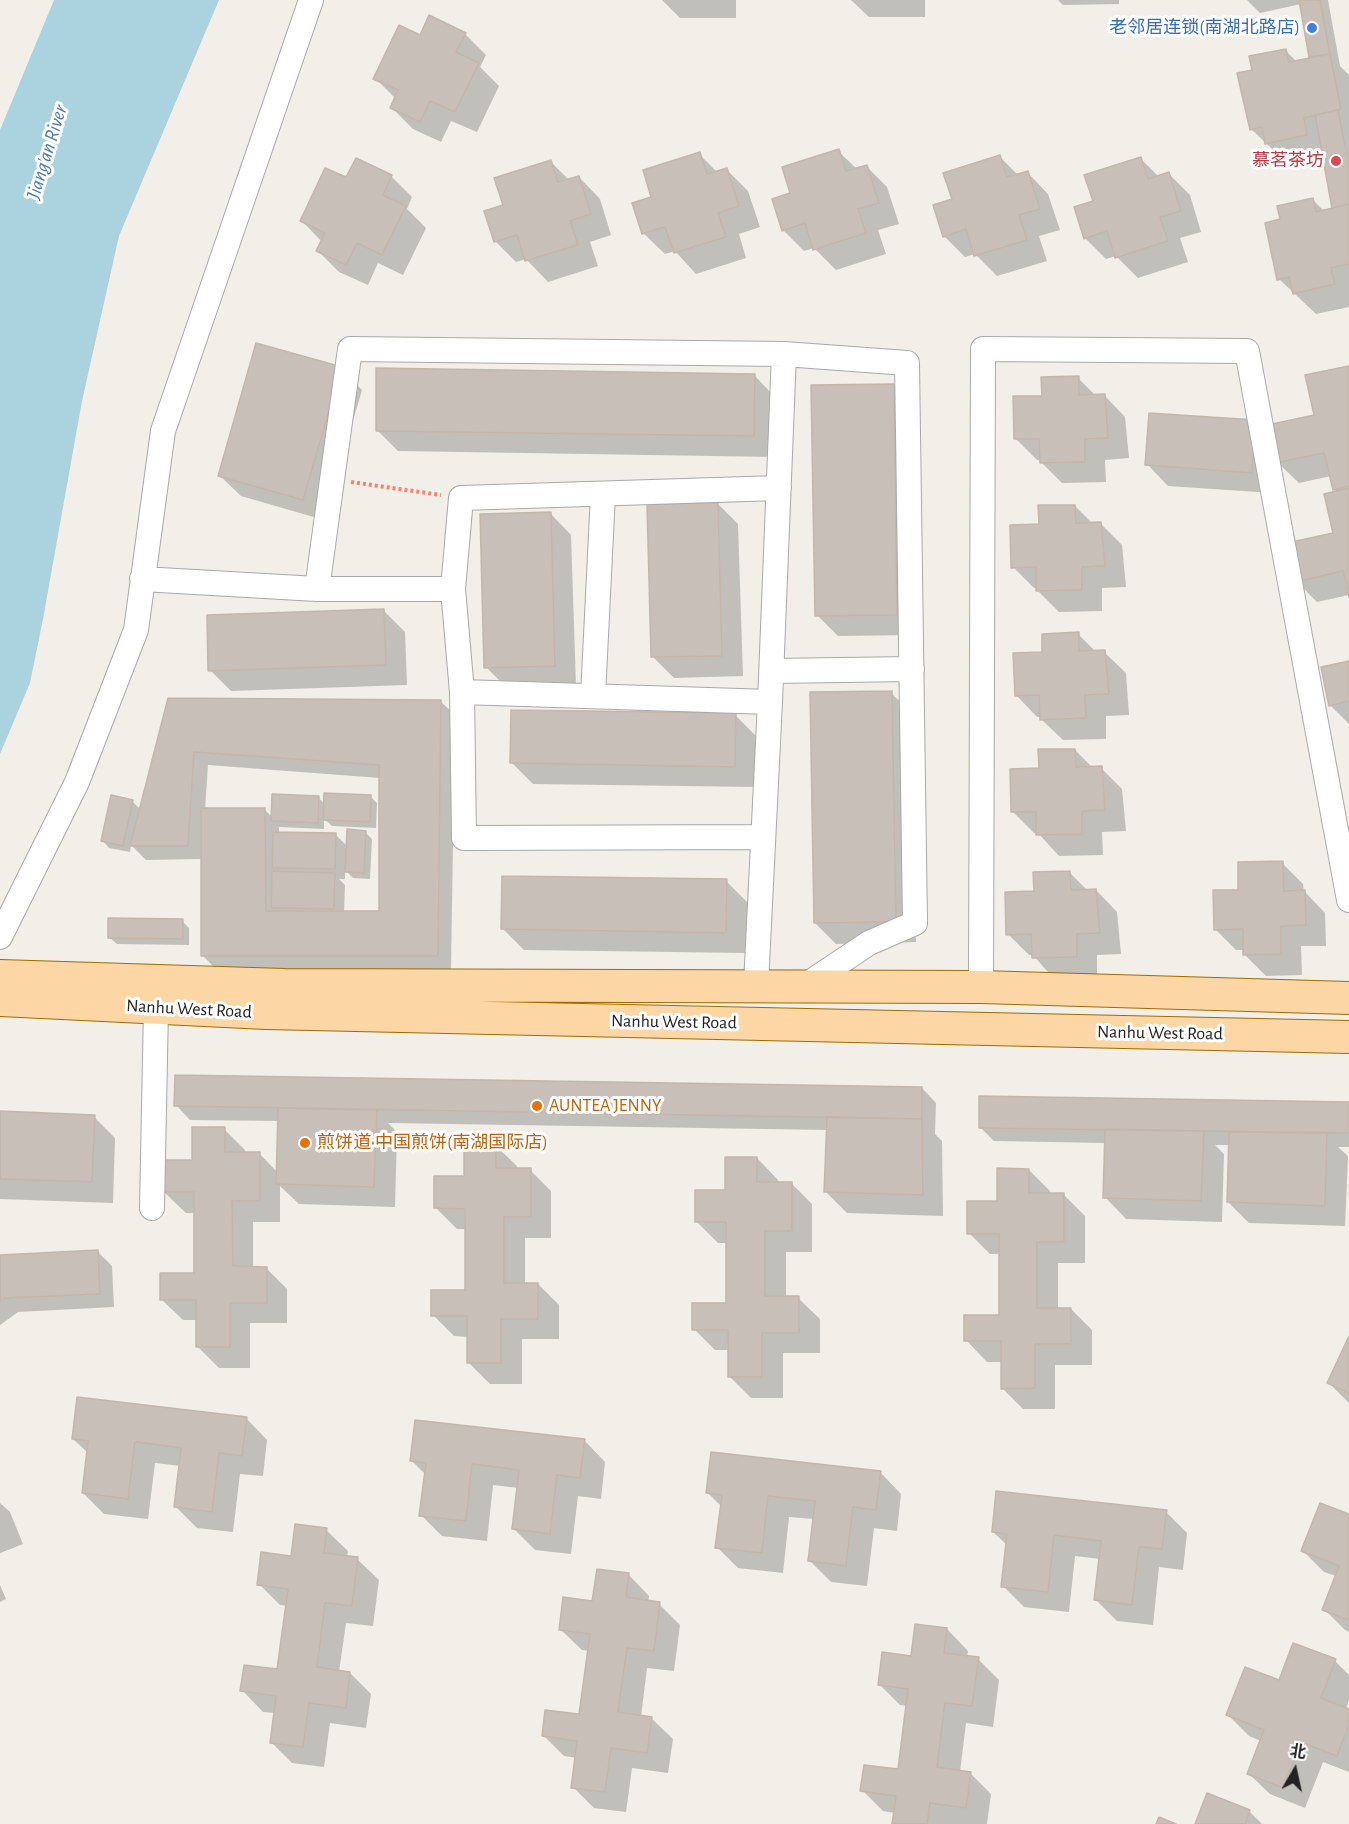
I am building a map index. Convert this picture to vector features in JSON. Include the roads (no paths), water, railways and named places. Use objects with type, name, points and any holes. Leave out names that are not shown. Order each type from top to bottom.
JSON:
[{"type":"main road","name":"Nanhu West Road","points":[[0,976],[284,984],[981,987],[1349,998]]},
{"type":"main road","name":"Nanhu West Road","points":[[0,1000],[290,1014],[1349,1037]]},
{"type":"street","points":[[0,937],[77,782],[136,630],[163,431],[311,0]]},
{"type":"street","points":[[317,589],[350,349],[784,354],[907,363],[915,923],[869,943],[807,985]]},
{"type":"street","points":[[981,987],[983,349],[1247,351],[1349,900]]},
{"type":"street","points":[[756,985],[772,671],[784,354]]},
{"type":"street","points":[[763,837],[465,838],[462,692],[453,589],[461,498],[779,488]]},
{"type":"street","points":[[593,696],[603,494]]},
{"type":"street","points":[[142,579],[317,589],[453,589]]},
{"type":"street","points":[[772,671],[912,669]]},
{"type":"street","points":[[462,692],[770,702]]},
{"type":"street","points":[[152,1208],[156,1008]]},
{"type":"water","name":"Jiang'an River","points":[[54,0],[219,0],[119,236],[82,401],[30,683],[0,754],[0,130]]},
{"type":"place","name":"老邻居连锁(南湖北路店)","points":[[1312,28]]},
{"type":"place","name":"慕茗茶坊","points":[[1336,161]]},
{"type":"place","name":"AUNTEA JENNY","points":[[537,1106]]},
{"type":"place","name":"煎饼道·中国煎饼(南湖国际店)","points":[[305,1143]]}]
